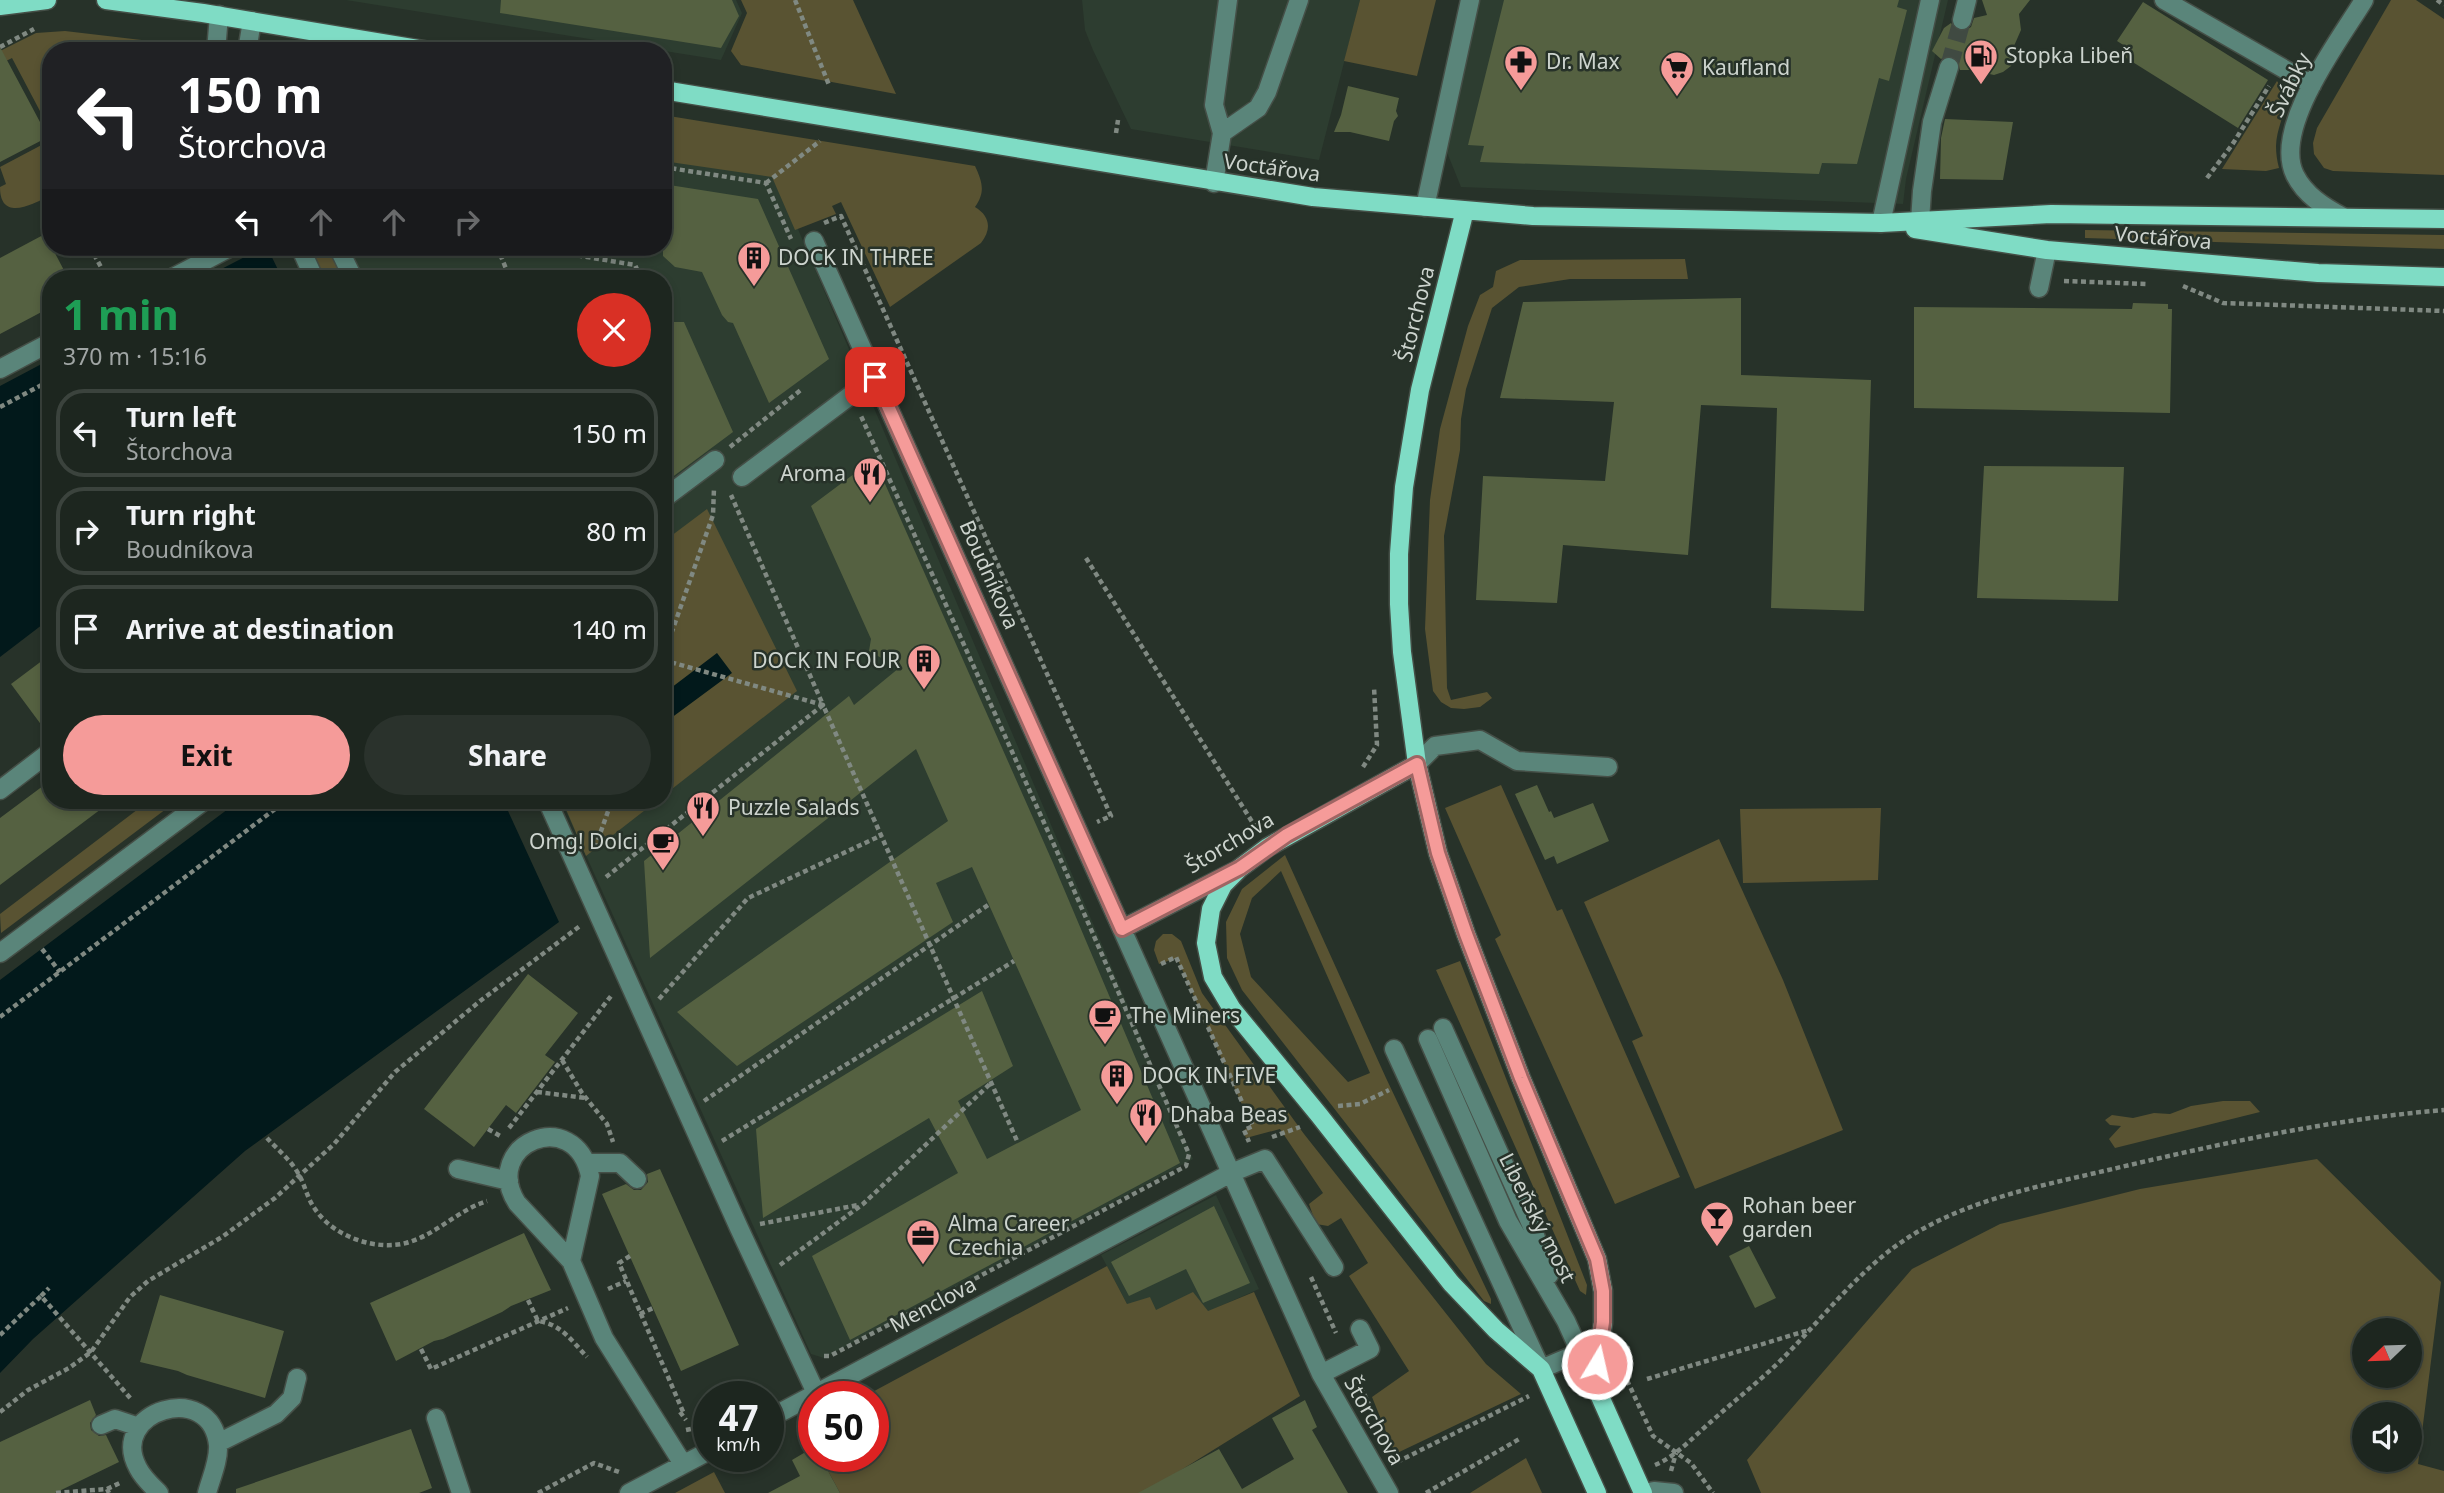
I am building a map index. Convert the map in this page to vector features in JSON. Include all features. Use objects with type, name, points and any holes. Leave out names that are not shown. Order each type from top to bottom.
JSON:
[{"type":"main road","points":[[0,6],[47,0]]},
{"type":"main road","points":[[106,0],[209,9],[252,21],[377,42]]},
{"type":"main road","name":"Voctářova","points":[[672,92],[1214,183],[1313,197],[1533,216],[1881,223],[2051,214],[2444,219]]},
{"type":"main road","name":"Štorchova","points":[[1240,868],[1268,847],[1417,764],[1402,652],[1399,604],[1399,554],[1404,487],[1420,390],[1465,210]]},
{"type":"main road","name":"Voctářova","points":[[1881,223],[2047,250],[2304,272],[2444,277]]},
{"type":"main road","points":[[1417,764],[1438,853],[1466,934],[1521,1078],[1597,1259],[1603,1291],[1603,1322],[1594,1383]]},
{"type":"main road","points":[[1240,868],[1223,885],[1211,909],[1206,943],[1213,977],[1231,1009],[1320,1115],[1451,1283],[1496,1330],[1541,1369],[1592,1488]]},
{"type":"main road","name":"Libeňský most","points":[[1594,1383],[1643,1493]]},
{"type":"street","points":[[1214,183],[1222,133],[1214,105],[1228,0]]},
{"type":"street","points":[[1222,133],[1258,108],[1267,92],[1299,0]]},
{"type":"street","points":[[1425,207],[1470,0]]},
{"type":"street","points":[[1881,223],[1930,0]]},
{"type":"street","points":[[1962,20],[1967,0]]},
{"type":"street","points":[[2164,0],[2312,85]]},
{"type":"street","name":"Švábky","points":[[2343,218],[2323,207],[2306,191],[2295,174],[2289,152],[2291,134],[2312,85],[2364,0]]},
{"type":"street","points":[[209,9],[214,42]]},
{"type":"street","points":[[248,42],[252,21]]},
{"type":"street","points":[[1920,221],[1932,122],[1949,67]]},
{"type":"street","name":"Boudníkova","points":[[811,233],[1122,929]]},
{"type":"street","points":[[2039,288],[2047,250]]},
{"type":"street","points":[[187,270],[214,256]]},
{"type":"street","points":[[0,369],[42,347]]},
{"type":"street","points":[[742,477],[875,377]]},
{"type":"street","points":[[672,492],[715,460]]},
{"type":"street","points":[[1417,764],[1435,747],[1480,740],[1517,761],[1608,766]]},
{"type":"street","points":[[0,790],[42,758]]},
{"type":"street","points":[[0,953],[193,809]]},
{"type":"street","points":[[551,809],[810,1381]]},
{"type":"street","name":"Štorchova","points":[[1240,868],[1122,929],[1321,1374],[1389,1493]]},
{"type":"street","points":[[1443,1028],[1531,1224],[1566,1321]]},
{"type":"street","name":"Libeňský most","points":[[1428,1039],[1508,1220],[1566,1321],[1594,1383]]},
{"type":"street","points":[[1394,1049],[1541,1369],[1600,1344]]},
{"type":"street","points":[[571,1261],[590,1176],[587,1163],[580,1152],[559,1138],[534,1140],[523,1146],[514,1156],[510,1168],[510,1187],[517,1203],[571,1261],[604,1338],[683,1464]]},
{"type":"street","name":"Menclova","points":[[840,1381],[1231,1173],[1265,1159],[1334,1267]]},
{"type":"street","points":[[587,1163],[621,1163],[637,1179]]},
{"type":"street","points":[[458,1170],[510,1187]]},
{"type":"street","points":[[1321,1374],[1370,1349],[1360,1329]]},
{"type":"street","points":[[218,1443],[276,1414],[292,1398],[297,1378]]},
{"type":"street","points":[[159,1493],[136,1465],[133,1452],[143,1423],[167,1408],[194,1411],[214,1430],[218,1456],[207,1493]]},
{"type":"street","points":[[436,1418],[461,1493]]},
{"type":"street","points":[[101,1425],[115,1419],[143,1423]]},
{"type":"street","points":[[629,1493],[693,1459]]},
{"type":"street","points":[[1643,1493],[1674,1493]]},
{"type":"path","points":[[795,0],[829,85]]},
{"type":"path","points":[[2437,0],[2444,5]]},
{"type":"path","points":[[0,47],[34,29]]},
{"type":"path","points":[[2207,178],[2232,145],[2280,67]]},
{"type":"path","points":[[1116,133],[1118,120]]},
{"type":"path","points":[[672,168],[766,183],[820,141]]},
{"type":"path","points":[[766,183],[796,250]]},
{"type":"path","points":[[790,239],[811,233],[841,216],[1111,816],[1091,825]]},
{"type":"path","points":[[581,256],[635,265],[637,270]]},
{"type":"path","points":[[2061,281],[2154,284]]},
{"type":"path","points":[[2181,285],[2223,303],[2444,311]]},
{"type":"path","points":[[0,407],[42,385]]},
{"type":"path","points":[[744,451],[737,442],[802,388]]},
{"type":"path","points":[[800,1359],[830,1356],[1186,1166],[1189,1154],[1054,843],[851,395]]},
{"type":"path","points":[[672,632],[713,515],[715,460]]},
{"type":"path","points":[[715,460],[1018,1143]]},
{"type":"path","points":[[1086,558],[1268,847]]},
{"type":"path","points":[[672,661],[823,705]]},
{"type":"path","points":[[588,891],[823,705]]},
{"type":"path","points":[[0,1017],[275,809]]},
{"type":"path","points":[[643,1016],[748,898],[882,835]]},
{"type":"path","points":[[687,1112],[988,905]]},
{"type":"path","points":[[0,1412],[28,1390],[69,1368],[91,1352],[124,1305],[148,1280],[222,1237],[275,1198],[334,1144],[395,1072],[480,1001],[574,930]]},
{"type":"path","points":[[42,949],[60,972]]},
{"type":"path","points":[[705,1152],[1014,961]]},
{"type":"path","points":[[488,1129],[501,1138],[618,987]]},
{"type":"path","points":[[562,1060],[586,1098],[607,1124],[621,1163]]},
{"type":"path","points":[[762,1279],[863,1204],[991,1083]]},
{"type":"path","points":[[1332,1107],[1360,1104],[1388,1090]]},
{"type":"path","points":[[536,1092],[586,1098]]},
{"type":"path","points":[[1648,1466],[1664,1461],[1676,1452],[1777,1364],[1866,1270],[1891,1249],[1954,1214],[1990,1200],[2070,1179],[2280,1131],[2389,1114],[2444,1110]]},
{"type":"path","points":[[1279,1136],[1304,1125]]},
{"type":"path","points":[[267,1138],[299,1175],[310,1201],[328,1224],[341,1233],[362,1241],[382,1245],[405,1243],[510,1187]]},
{"type":"path","points":[[739,1228],[863,1204]]},
{"type":"path","points":[[630,1256],[619,1263],[690,1427],[693,1427]]},
{"type":"path","points":[[421,1349],[431,1369],[626,1281]]},
{"type":"path","points":[[0,1335],[49,1288]]},
{"type":"path","points":[[41,1296],[91,1352],[143,1423]]},
{"type":"path","points":[[640,1314],[653,1308]]},
{"type":"path","points":[[1603,1322],[1628,1348],[1626,1378],[1653,1437],[1691,1463],[1713,1493]]},
{"type":"path","points":[[1647,1379],[1810,1330]]},
{"type":"path","points":[[1377,1471],[1529,1396]]},
{"type":"path","points":[[1426,1493],[1521,1438]]},
{"type":"path","points":[[538,1493],[594,1463],[617,1473],[627,1468]]},
{"type":"path","points":[[56,1493],[107,1489],[109,1493]]},
{"type":"shaded area","points":[[346,0],[736,0],[742,13],[721,60],[672,52],[672,42],[608,42]]},
{"type":"shaded area","points":[[741,0],[853,0],[896,94],[741,65],[731,51],[747,13]]},
{"type":"shaded area","points":[[1082,0],[1360,0],[1319,160],[1131,129],[1085,30]]},
{"type":"shaded area","points":[[1360,0],[1436,0],[1417,76],[1344,61]]},
{"type":"shaded area","name":"Kaufland","points":[[1479,0],[1948,0],[1906,179],[1903,204],[1461,187],[1440,135]]},
{"type":"shaded area","points":[[2391,0],[2416,0],[2444,19],[2444,175],[2333,171],[2324,168],[2314,154],[2313,143],[2317,128]]},
{"type":"shaded area","points":[[65,31],[158,42],[42,42],[42,115],[12,58],[0,64],[0,51],[36,33]]},
{"type":"shaded area","points":[[2277,81],[2284,98],[2276,146],[2279,168],[2266,171],[2222,169]]},
{"type":"shaded area","points":[[672,116],[975,166],[982,186],[981,196],[975,207],[984,214],[988,223],[987,233],[981,243],[890,307],[841,202],[832,206],[836,214],[795,230],[772,177],[672,162]]},
{"type":"shaded area","points":[[42,145],[42,200],[18,208],[5,204],[1,198],[0,187],[6,184],[0,167]]},
{"type":"shaded area","points":[[672,155],[775,175],[1193,1159],[824,1358],[811,1354],[565,809],[672,809],[672,270],[358,270],[352,256],[672,256]]},
{"type":"shaded area","points":[[2085,230],[2444,235],[2444,249],[2085,238]]},
{"type":"shaded area","points":[[315,256],[333,256],[340,270],[321,270]]},
{"type":"shaded area","points":[[1685,259],[1688,279],[1570,279],[1519,287],[1492,308],[1466,389],[1460,450],[1444,536],[1447,688],[1451,700],[1487,692],[1492,698],[1480,707],[1451,708],[1441,702],[1433,691],[1425,629],[1430,500],[1440,429],[1468,326],[1480,295],[1493,287],[1496,271],[1520,260]]},
{"type":"shaded area","points":[[707,509],[797,691],[672,789],[672,535]]},
{"type":"shaded area","points":[[1501,785],[1557,911],[1562,909],[1680,1177],[1615,1204],[1495,939],[1501,935],[1445,808]]},
{"type":"shaded area","points":[[1881,808],[1878,880],[1743,883],[1740,809]]},
{"type":"shaded area","points":[[138,809],[166,809],[1,933],[0,914]]},
{"type":"shaded area","points":[[566,809],[646,809],[586,856]]},
{"type":"shaded area","points":[[1719,839],[1783,980],[1843,1130],[1695,1189],[1632,1041],[1643,1036],[1584,902]]},
{"type":"shaded area","points":[[1285,855],[1491,1304],[1484,1301],[1242,990],[1227,958],[1226,922],[1242,889]],"holes":[[[1281,871],[1370,1073],[1348,1082],[1251,977],[1240,934],[1252,898]]]},
{"type":"shaded area","points":[[1163,934],[1172,934],[1181,941],[1202,993],[1304,1134],[1486,1364],[1521,1394],[1395,1454],[1372,1397],[1409,1371],[1349,1276],[1368,1263],[1341,1218],[1328,1226],[1316,1224],[1309,1204],[1323,1193],[1280,1129],[1246,1138],[1243,1131],[1251,1125],[1177,958],[1159,964],[1154,950],[1156,941]]},
{"type":"shaded area","points":[[1460,961],[1587,1285],[1586,1295],[1580,1291],[1436,970]]},
{"type":"shaded area","points":[[2223,1101],[2250,1101],[2260,1112],[2115,1148],[2109,1139],[2121,1126],[2110,1125],[2105,1120],[2112,1115],[2133,1118],[2154,1113],[2170,1114],[2191,1106]]},
{"type":"shaded area","points":[[2317,1159],[2441,1282],[2422,1432],[2422,1402],[2352,1402],[2352,1472],[2422,1472],[2422,1465],[2444,1471],[2444,1493],[1761,1493],[1747,1460],[1912,1269],[2000,1224],[2140,1189]]},
{"type":"shaded area","points":[[1216,1195],[1259,1289],[1207,1312],[1156,1310],[1127,1304],[1101,1255]]},
{"type":"shaded area","points":[[1107,1266],[1127,1304],[1150,1297],[1156,1310],[1193,1292],[1208,1311],[1254,1292],[1300,1396],[1144,1493],[840,1493],[829,1472],[889,1472],[889,1383]]},
{"type":"shaded area","points":[[1526,1458],[1542,1493],[1470,1493]]},
{"type":"shaded area","points":[[714,1472],[725,1493],[675,1493]]},
{"type":"water","points":[[247,256],[271,256],[278,270],[219,270]]},
{"type":"water","points":[[42,364],[42,625],[0,657],[0,386]]},
{"type":"water","points":[[717,653],[732,673],[672,717],[672,687]]},
{"type":"water","points":[[228,809],[507,809],[559,922],[245,1151],[33,1339],[0,1373],[0,980]]},
{"type":"building","points":[[501,0],[732,0],[739,16],[721,48],[500,13]]},
{"type":"building","name":"Kaufland","points":[[1504,0],[1899,0],[1897,7],[1907,10],[1889,81],[1879,78],[1857,164],[1822,163],[1819,174],[1480,162],[1484,146],[1468,145]]},
{"type":"building","points":[[1982,0],[2030,0],[2019,14],[2021,30],[2014,46],[2011,66],[1994,75],[1960,70],[1957,59],[1947,56],[1941,59],[1932,51],[1944,28],[1951,23],[1955,29],[1964,31],[1971,27],[1974,18],[1987,15]]},
{"type":"building","points":[[2143,2],[2268,80],[2238,128],[2123,56],[2128,48],[2117,41]]},
{"type":"building","points":[[0,47],[42,126],[42,140],[0,162]]},
{"type":"building","points":[[1348,86],[1399,98],[1396,111],[1398,116],[1389,141],[1350,132],[1334,132]]},
{"type":"building","points":[[1945,119],[2013,122],[2003,180],[1940,179],[1941,138]]},
{"type":"building","name":"DOCK IN THREE","points":[[672,185],[758,199],[829,359],[769,403],[733,323],[728,322],[722,315],[702,272],[675,267],[663,256],[672,256]]},
{"type":"building","points":[[42,236],[42,256],[56,256],[64,270],[42,270],[42,312],[0,334],[0,258]]},
{"type":"building","points":[[1741,298],[1741,375],[1871,380],[1864,611],[1771,608],[1777,408],[1701,405],[1688,555],[1563,545],[1557,603],[1476,600],[1483,476],[1605,481],[1614,402],[1500,398],[1523,302]]},
{"type":"building","points":[[2133,303],[2168,304],[2168,309],[2172,309],[2170,413],[1914,408],[1914,307],[2132,309]]},
{"type":"building","points":[[672,322],[684,322],[733,432],[672,477]]},
{"type":"building","points":[[874,459],[1053,863],[1180,1163],[850,1340],[812,1256],[958,1173],[929,1118],[763,1218],[756,1129],[982,991],[1013,1066],[958,1101],[987,1159],[1081,1110],[972,867],[936,883],[953,922],[737,1066],[677,1012],[948,821],[916,749],[650,958],[644,861],[849,696],[854,705],[899,668],[869,651],[871,639],[811,506]]},
{"type":"building","points":[[1984,466],[2124,467],[2118,601],[1977,598]]},
{"type":"building","points":[[42,661],[42,726],[11,684]]},
{"type":"building","points":[[1537,785],[1554,818],[1593,803],[1609,841],[1557,864],[1554,856],[1545,860],[1515,794]]},
{"type":"building","points":[[42,787],[42,809],[101,809],[0,885],[0,818]]},
{"type":"building","points":[[528,974],[578,1013],[545,1055],[555,1062],[516,1113],[506,1105],[474,1147],[424,1109]]},
{"type":"building","points":[[660,1169],[739,1345],[681,1371],[602,1194],[626,1184],[634,1190],[641,1190],[648,1182],[647,1174]]},
{"type":"building","points":[[1214,1206],[1250,1283],[1203,1303],[1186,1269],[1129,1296],[1111,1262]]},
{"type":"building","points":[[524,1233],[551,1290],[434,1341],[396,1361],[370,1303]]},
{"type":"building","points":[[1749,1246],[1776,1298],[1755,1308],[1729,1256]]},
{"type":"building","points":[[160,1295],[284,1331],[265,1398],[140,1362]]},
{"type":"building","points":[[90,1400],[96,1415],[90,1423],[91,1430],[99,1436],[106,1435],[119,1462],[55,1493],[0,1493],[0,1442]]},
{"type":"building","points":[[1305,1400],[1317,1427],[1312,1430],[1348,1493],[1138,1493],[1219,1449],[1242,1489],[1294,1459],[1272,1418]]},
{"type":"building","points":[[411,1429],[432,1488],[419,1493],[236,1493],[236,1489]]},
{"type":"building","points":[[798,1456],[798,1472],[792,1460]]},
{"type":"building","points":[[798,1472],[829,1472],[840,1493],[768,1493],[800,1476]]},
{"type":"tunnel","points":[[1949,67],[1962,20]]},
{"type":"place","name":"Stopka Libeň","points":[[1981,86]]},
{"type":"place","name":"Dr. Max","points":[[1521,92]]},
{"type":"place","name":"Kaufland","points":[[1677,98]]},
{"type":"place","name":"DOCK IN THREE","points":[[754,288]]},
{"type":"place","name":"Aroma","points":[[870,504]]},
{"type":"place","name":"DOCK IN FOUR","points":[[924,691]]},
{"type":"place","name":"Puzzle Salads","points":[[703,838]]},
{"type":"place","name":"Omg! Dolci","points":[[663,872]]},
{"type":"place","name":"The Miners","points":[[1105,1046]]},
{"type":"place","name":"DOCK IN FIVE","points":[[1117,1106]]},
{"type":"place","name":"Dhaba Beas","points":[[1146,1145]]},
{"type":"place","name":"Rohan beer garden","points":[[1717,1248]]},
{"type":"place","name":"Alma Career Czechia","points":[[923,1266]]},
{"type":"route","points":[[875,377],[1122,929],[1240,868],[1287,835],[1417,764],[1438,853],[1466,934],[1521,1078],[1597,1259],[1603,1291],[1603,1322],[1597,1364]]}]
